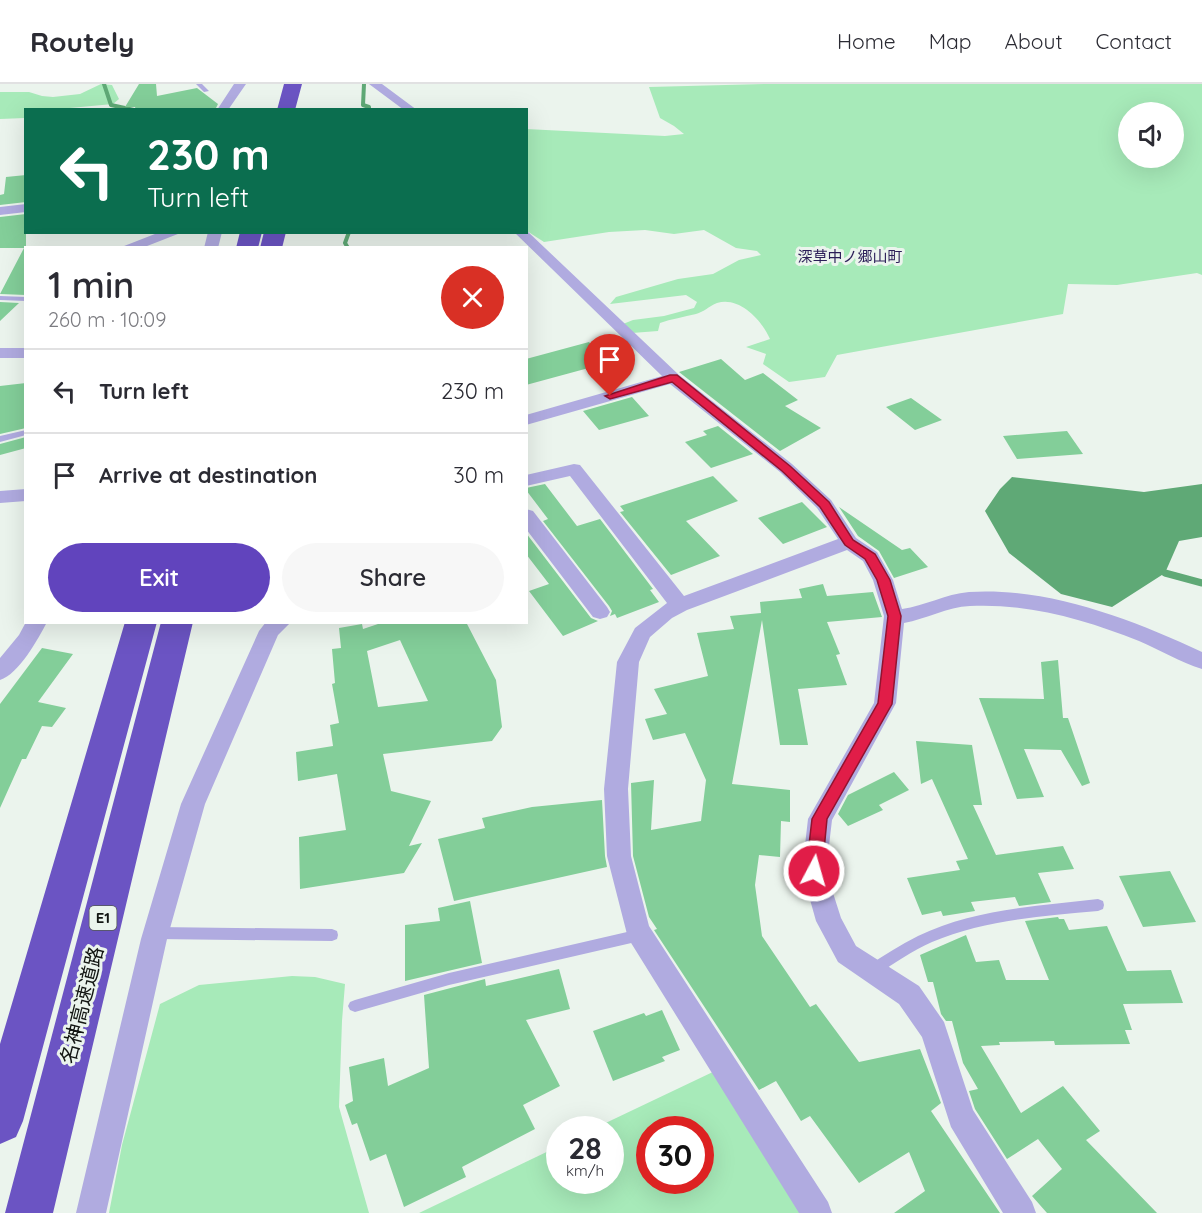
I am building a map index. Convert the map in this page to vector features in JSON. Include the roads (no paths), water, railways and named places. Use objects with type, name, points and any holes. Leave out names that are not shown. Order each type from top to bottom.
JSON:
[{"type":"highway","points":[[287,108],[293,84]]},
{"type":"highway","points":[[0,1121],[140,624]]},
{"type":"highway","name":"名神高速道路","points":[[29,1213],[176,624]]},
{"type":"street","points":[[242,84],[242,100]]},
{"type":"street","points":[[224,108],[242,84]]},
{"type":"street","points":[[375,84],[409,108]]},
{"type":"street","points":[[0,211],[24,208]]},
{"type":"street","points":[[132,246],[170,234]]},
{"type":"street","points":[[522,234],[673,378],[786,468],[824,504],[849,542],[870,556],[883,580],[894,616],[885,704],[820,819],[814,871],[829,921],[847,954],[909,995],[934,1031],[961,1117],[1021,1213]]},
{"type":"street","points":[[0,353],[24,353]]},
{"type":"street","points":[[528,419],[673,378]]},
{"type":"street","points":[[528,480],[574,469],[680,605]]},
{"type":"street","points":[[0,497],[24,495]]},
{"type":"street","points":[[528,518],[600,612]]},
{"type":"street","points":[[817,1213],[637,930],[619,856],[616,789],[628,662],[642,633],[680,605],[849,542]]},
{"type":"street","points":[[894,616],[907,617],[966,599],[1011,599],[1100,619],[1202,661]]},
{"type":"street","points":[[0,672],[27,640],[37,624]]},
{"type":"street","points":[[91,1213],[156,933],[194,804],[269,631],[278,624]]},
{"type":"lane","points":[[199,84],[206,91]]},
{"type":"lane","points":[[0,298],[24,299]]},
{"type":"lane","points":[[0,439],[24,433]]},
{"type":"lane","points":[[872,971],[890,957],[948,928],[987,917],[1098,905]]},
{"type":"lane","points":[[156,933],[332,934]]},
{"type":"lane","points":[[355,1006],[449,979],[641,935]]},
{"type":"waterway","points":[[104,84],[111,105],[125,108]]},
{"type":"waterway","points":[[364,84],[363,105],[369,108]]},
{"type":"waterway","points":[[347,246],[345,243],[348,234]]},
{"type":"waterway","points":[[1165,573],[1202,583]]},
{"type":"district","name":"深草中ノ郷山町","points":[[850,257]]}]
